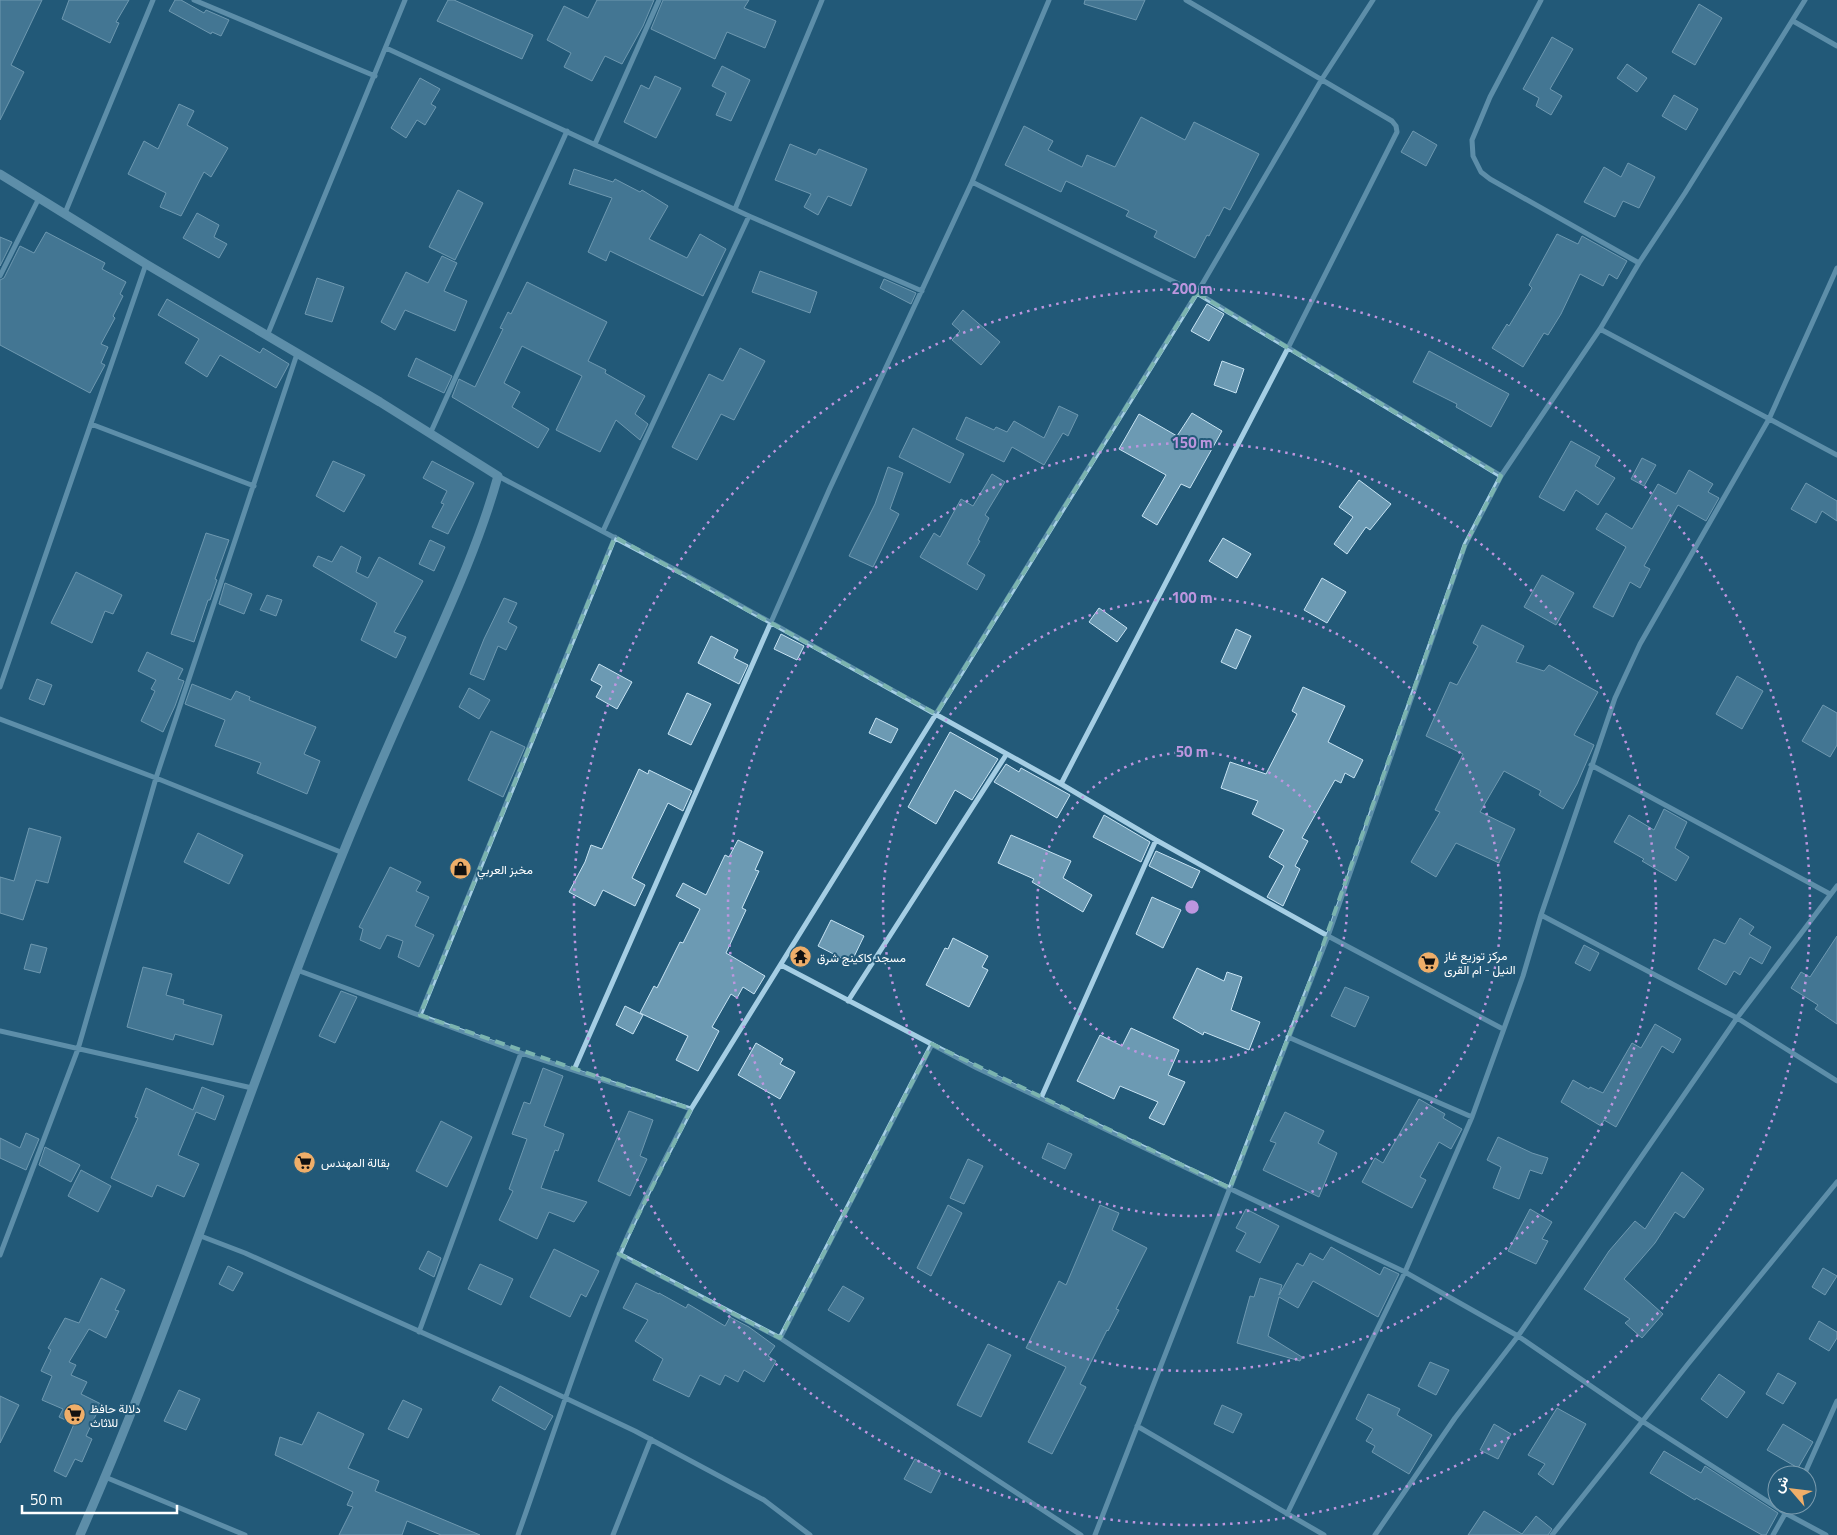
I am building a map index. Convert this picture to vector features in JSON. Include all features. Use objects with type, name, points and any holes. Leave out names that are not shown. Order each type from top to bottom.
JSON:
[{"type":"street","points":[[65,213],[153,0]]},
{"type":"street","points":[[194,0],[375,76]]},
{"type":"street","points":[[267,336],[406,0]]},
{"type":"street","points":[[595,144],[659,0]]},
{"type":"street","points":[[735,209],[822,0]]},
{"type":"street","points":[[574,1070],[830,488],[972,182],[1049,0]]},
{"type":"street","points":[[1061,784],[1288,348],[1397,132],[1396,126],[1392,121],[1186,0]]},
{"type":"street","points":[[518,1535],[585,1342],[619,1254],[691,1109],[1197,293],[1322,79],[1373,0]]},
{"type":"street","points":[[1541,0],[1490,97],[1472,140],[1474,156],[1481,172],[1490,180],[1639,263]]},
{"type":"street","points":[[1095,1535],[1328,936],[1465,544],[1501,476],[1600,329],[1639,263],[1805,0]]},
{"type":"street","points":[[1793,21],[1837,46]]},
{"type":"street","points":[[386,48],[749,216],[922,291]]},
{"type":"street","points":[[430,434],[567,131]]},
{"type":"street","points":[[0,174],[498,476],[771,622],[1328,936],[1503,1029]]},
{"type":"street","points":[[972,182],[1197,293],[1501,476]]},
{"type":"street","points":[[0,276],[39,198]]},
{"type":"street","points":[[603,531],[749,216]]},
{"type":"street","points":[[0,687],[146,264]]},
{"type":"street","points":[[1287,1514],[1405,1272],[1472,1117],[1523,976],[1541,914],[1618,690],[1640,644],[1769,419],[1837,268]]},
{"type":"street","points":[[1600,329],[1837,456]]},
{"type":"street","points":[[0,1255],[78,1049],[156,778],[297,354]]},
{"type":"street","points":[[91,424],[254,486]]},
{"type":"street","points":[[80,1535],[150,1366],[252,1088],[343,853],[469,562],[488,511],[498,476]]},
{"type":"street","points":[[420,1015],[615,537]]},
{"type":"street","points":[[0,719],[156,778],[343,853]]},
{"type":"street","points":[[848,1001],[1006,754]]},
{"type":"street","points":[[1591,765],[1830,894]]},
{"type":"street","points":[[1041,1098],[1156,840]]},
{"type":"street","points":[[1375,1535],[1455,1418],[1518,1336],[1737,1018],[1837,886]]},
{"type":"street","points":[[1541,914],[1737,1018],[1837,1081]]},
{"type":"street","points":[[781,965],[977,1068],[1405,1272],[1518,1336],[1642,1421],[1767,1501]]},
{"type":"street","points":[[297,970],[521,1053],[691,1109]]},
{"type":"street","points":[[0,1031],[252,1088]]},
{"type":"street","points":[[1288,1037],[1472,1117]]},
{"type":"street","points":[[780,1338],[932,1044]]},
{"type":"street","points":[[419,1332],[521,1053]]},
{"type":"street","points":[[1552,1535],[1642,1421],[1837,1182]]},
{"type":"street","points":[[198,1235],[245,1253],[651,1439],[764,1500],[810,1535]]},
{"type":"street","points":[[619,1254],[780,1338],[1081,1535]]},
{"type":"street","points":[[1808,1465],[1837,1401]]},
{"type":"street","points":[[1137,1426],[1324,1535]]},
{"type":"street","points":[[613,1535],[651,1439]]},
{"type":"street","points":[[105,1477],[245,1535]]},
{"type":"street","points":[[1772,1535],[1786,1515]]},
{"type":"street","points":[[1789,1515],[1826,1535]]},
{"type":"highlighted area","points":[[1197,293],[1501,476],[1465,545],[1312,976],[1230,1188],[932,1044],[780,1338],[619,1254],[691,1109],[420,1015],[615,537],[936,714]]},
{"type":"building","points":[[0,0],[42,0],[11,65],[24,72],[0,120]]},
{"type":"building","points":[[69,0],[129,0],[116,22],[119,23],[110,43],[62,19]]},
{"type":"building","points":[[175,0],[181,0],[204,13],[206,10],[229,20],[221,36],[212,32],[211,34],[169,11]]},
{"type":"building","points":[[448,0],[454,0],[533,35],[522,59],[437,21]]},
{"type":"building","points":[[597,0],[654,0],[643,26],[622,64],[605,56],[592,81],[564,67],[571,53],[547,40],[564,6],[588,18]]},
{"type":"building","points":[[663,0],[749,0],[744,8],[776,21],[765,48],[727,32],[715,59],[651,29]]},
{"type":"building","points":[[1085,0],[1145,0],[1136,20],[1084,4]]},
{"type":"building","points":[[1699,4],[1722,18],[1695,65],[1672,52]]},
{"type":"building","points":[[1552,37],[1573,49],[1550,89],[1562,96],[1551,115],[1536,106],[1539,98],[1523,89]]},
{"type":"building","points":[[1627,64],[1647,78],[1637,92],[1617,78]]},
{"type":"building","points":[[722,66],[750,80],[731,121],[716,115],[726,93],[712,86]]},
{"type":"building","points":[[655,76],[681,88],[656,138],[624,122],[641,85],[649,89]]},
{"type":"building","points":[[420,78],[440,89],[431,104],[436,107],[425,125],[417,120],[406,138],[391,128]]},
{"type":"building","points":[[1674,95],[1698,109],[1686,130],[1662,116]]},
{"type":"building","points":[[179,104],[194,111],[187,125],[228,148],[211,177],[204,172],[181,216],[160,207],[166,193],[128,174],[144,141],[158,149]]},
{"type":"building","points":[[1141,117],[1185,140],[1194,122],[1259,154],[1230,210],[1224,207],[1195,258],[1154,237],[1157,231],[1126,216],[1129,211],[1066,181],[1061,192],[1005,165],[1024,126],[1053,141],[1048,150],[1082,167],[1087,155],[1115,167]]},
{"type":"building","points":[[1413,131],[1437,145],[1426,166],[1401,152]]},
{"type":"building","points":[[790,144],[816,155],[819,149],[867,169],[851,206],[828,196],[818,215],[804,207],[811,194],[775,180]]},
{"type":"building","points":[[1628,163],[1655,177],[1639,208],[1623,201],[1615,217],[1584,202],[1604,167],[1621,177]]},
{"type":"building","points":[[574,169],[613,182],[615,179],[640,192],[642,190],[668,206],[649,239],[687,258],[700,234],[726,249],[703,296],[610,251],[606,261],[588,252],[612,198],[569,184]]},
{"type":"building","points":[[458,190],[483,203],[455,260],[429,247]]},
{"type":"building","points":[[197,213],[219,225],[214,237],[227,244],[219,258],[183,238]]},
{"type":"building","points":[[46,232],[105,263],[102,269],[126,282],[120,294],[123,296],[113,316],[115,318],[101,344],[108,347],[101,363],[105,365],[90,393],[0,345],[0,280],[4,278],[20,246],[34,253]]},
{"type":"building","points":[[1557,234],[1578,244],[1582,236],[1627,261],[1617,279],[1609,274],[1603,286],[1580,274],[1561,314],[1548,335],[1544,333],[1523,367],[1492,348],[1507,324],[1509,326],[1532,288],[1529,285]]},
{"type":"building","points":[[0,237],[12,242],[0,266]]},
{"type":"building","points":[[442,256],[457,263],[444,291],[467,301],[455,331],[405,310],[395,330],[381,322],[406,272],[428,283]]},
{"type":"building","points":[[760,271],[817,292],[810,313],[752,292]]},
{"type":"building","points":[[317,278],[344,287],[332,322],[305,314]]},
{"type":"building","points":[[884,279],[916,293],[911,304],[880,288]]},
{"type":"building","points":[[527,282],[607,322],[588,361],[606,370],[605,373],[645,396],[635,414],[648,424],[640,440],[616,420],[600,452],[556,430],[582,376],[522,346],[504,383],[520,392],[512,407],[549,429],[538,448],[452,397],[459,379],[475,387],[503,329],[500,328],[508,312],[511,314]]},
{"type":"building","points":[[167,299],[260,353],[263,348],[289,364],[276,388],[220,355],[207,377],[185,363],[199,339],[158,315]]},
{"type":"building","points":[[1207,304],[1224,314],[1209,341],[1191,331]]},
{"type":"building","points":[[963,310],[1000,342],[981,365],[952,340],[960,331],[952,324]]},
{"type":"building","points":[[740,348],[765,361],[734,420],[721,414],[697,460],[672,447],[709,374],[723,381]]},
{"type":"building","points":[[1429,351],[1509,394],[1491,427],[1456,407],[1457,404],[1413,382]]},
{"type":"building","points":[[416,358],[452,376],[444,393],[408,376]]},
{"type":"building","points":[[1222,361],[1244,369],[1236,393],[1214,385]]},
{"type":"building","points":[[1059,406],[1078,415],[1068,436],[1063,433],[1044,465],[1012,447],[1004,462],[956,439],[966,417],[994,430],[996,427],[1007,432],[1014,421],[1044,438]]},
{"type":"building","points":[[1192,413],[1222,431],[1190,488],[1181,484],[1157,525],[1142,516],[1166,475],[1119,449],[1139,414],[1177,436]]},
{"type":"building","points":[[913,428],[964,454],[950,483],[899,457]]},
{"type":"building","points":[[1571,441],[1600,457],[1595,466],[1615,478],[1598,505],[1576,490],[1564,511],[1539,497]]},
{"type":"building","points":[[1642,458],[1656,465],[1644,486],[1631,479]]},
{"type":"building","points":[[333,461],[365,475],[344,512],[316,496]]},
{"type":"building","points":[[432,461],[474,483],[448,534],[432,527],[444,504],[441,503],[447,491],[423,478]]},
{"type":"building","points":[[888,467],[903,473],[890,509],[899,514],[873,567],[849,556],[875,504]]},
{"type":"building","points":[[1689,470],[1713,484],[1708,492],[1719,498],[1706,521],[1678,505],[1644,566],[1650,569],[1640,588],[1630,582],[1613,617],[1593,607],[1626,547],[1596,529],[1606,513],[1632,529],[1658,484],[1676,494]]},
{"type":"building","points":[[992,474],[1005,482],[985,515],[989,518],[978,540],[980,541],[967,564],[985,575],[977,590],[920,557],[934,533],[940,537],[961,499],[973,506]]},
{"type":"building","points":[[1359,480],[1391,504],[1370,530],[1366,527],[1347,554],[1334,544],[1353,517],[1339,507]]},
{"type":"building","points":[[1806,483],[1837,501],[1837,521],[1822,511],[1816,523],[1791,509]]},
{"type":"building","points":[[206,533],[229,540],[215,579],[217,580],[194,642],[171,634]]},
{"type":"building","points":[[1223,538],[1251,554],[1237,578],[1209,561]]},
{"type":"building","points":[[430,540],[445,547],[434,571],[419,564]]},
{"type":"building","points":[[341,546],[361,557],[356,572],[368,578],[379,557],[423,581],[394,632],[406,637],[396,658],[361,640],[377,603],[313,566],[318,556],[332,562]]},
{"type":"building","points":[[76,572],[122,595],[113,614],[105,611],[92,643],[51,623]]},
{"type":"building","points":[[1542,575],[1574,593],[1556,625],[1524,607]]},
{"type":"building","points":[[1322,578],[1346,592],[1327,623],[1304,610]]},
{"type":"building","points":[[225,583],[252,594],[244,614],[219,604]]},
{"type":"building","points":[[267,595],[282,600],[276,616],[260,610]]},
{"type":"building","points":[[504,598],[517,603],[508,622],[517,627],[506,650],[498,646],[484,680],[470,674],[484,639]]},
{"type":"building","points":[[1099,608],[1127,628],[1117,642],[1089,622]]},
{"type":"building","points":[[1482,625],[1524,646],[1516,662],[1544,671],[1549,665],[1598,692],[1574,735],[1594,745],[1577,784],[1563,809],[1539,795],[1541,791],[1504,771],[1480,812],[1515,829],[1499,863],[1456,843],[1436,877],[1411,862],[1440,812],[1435,810],[1463,754],[1426,736],[1450,682],[1457,685],[1478,646],[1473,643]]},
{"type":"building","points":[[1236,629],[1251,636],[1236,669],[1221,662]]},
{"type":"building","points":[[781,634],[804,646],[797,660],[774,649]]},
{"type":"building","points":[[711,636],[738,650],[734,658],[748,665],[739,684],[698,663]]},
{"type":"building","points":[[147,652],[183,669],[178,679],[184,681],[163,732],[141,721],[155,691],[151,689],[156,680],[138,671]]},
{"type":"building","points":[[599,664],[632,682],[617,709],[596,697],[602,686],[591,680]]},
{"type":"building","points":[[1737,676],[1763,691],[1742,729],[1716,714]]},
{"type":"building","points":[[37,679],[52,685],[44,705],[29,699]]},
{"type":"building","points":[[192,684],[231,700],[236,691],[250,697],[249,700],[316,727],[304,754],[320,761],[307,794],[257,773],[261,763],[215,746],[225,720],[185,704]]},
{"type":"building","points":[[1303,687],[1345,706],[1328,742],[1363,760],[1354,778],[1345,773],[1341,783],[1335,780],[1302,838],[1308,841],[1295,866],[1300,869],[1283,906],[1267,897],[1284,866],[1269,857],[1284,830],[1252,814],[1258,801],[1221,788],[1230,762],[1266,774],[1297,714],[1292,711]]},
{"type":"building","points":[[469,688],[490,700],[479,719],[459,707]]},
{"type":"building","points":[[687,693],[711,704],[691,745],[668,734]]},
{"type":"building","points":[[1823,705],[1837,713],[1837,745],[1830,757],[1802,741]]},
{"type":"building","points":[[876,718],[898,729],[891,743],[869,733]]},
{"type":"building","points":[[491,731],[525,747],[503,797],[468,780]]},
{"type":"building","points":[[950,732],[998,759],[972,800],[955,790],[936,824],[908,807]]},
{"type":"building","points":[[1006,764],[1019,772],[1021,768],[1070,795],[1057,818],[994,782]]},
{"type":"building","points":[[639,769],[648,774],[649,770],[692,791],[683,811],[668,803],[632,878],[645,885],[635,906],[603,890],[595,906],[569,892],[585,862],[591,845],[602,849]]},
{"type":"building","points":[[1664,809],[1687,822],[1675,848],[1689,857],[1676,881],[1642,861],[1644,859],[1614,842],[1629,815],[1654,830]]},
{"type":"building","points":[[1104,815],[1150,842],[1141,862],[1093,837]]},
{"type":"building","points":[[29,828],[61,837],[48,883],[36,880],[23,920],[0,913],[0,877],[14,881]]},
{"type":"building","points":[[198,833],[243,855],[229,884],[184,862]]},
{"type":"building","points":[[1011,835],[1071,861],[1063,878],[1092,895],[1083,912],[1032,882],[1034,879],[998,863]]},
{"type":"building","points":[[738,840],[763,852],[755,870],[759,871],[742,908],[746,910],[726,953],[765,976],[754,994],[743,987],[737,998],[731,994],[712,1027],[719,1031],[698,1071],[676,1060],[688,1036],[640,1013],[654,986],[657,988],[680,942],[683,943],[700,909],[676,896],[683,883],[706,895],[725,855],[729,857]]},
{"type":"building","points":[[1156,851],[1200,871],[1192,888],[1149,866]]},
{"type":"building","points":[[390,867],[421,882],[416,891],[429,897],[415,926],[434,935],[419,967],[398,957],[403,941],[387,935],[380,949],[360,940],[363,929],[359,927]]},
{"type":"building","points":[[1152,897],[1181,910],[1163,948],[1136,934]]},
{"type":"building","points":[[1740,918],[1754,927],[1749,934],[1771,947],[1762,964],[1750,957],[1740,975],[1734,971],[1726,985],[1698,969],[1714,939],[1725,944]]},
{"type":"building","points":[[831,920],[864,936],[851,963],[818,946]]},
{"type":"building","points":[[1837,936],[1837,1024],[1815,1009],[1818,1005],[1791,988],[1801,972],[1810,977]]},
{"type":"building","points":[[953,938],[988,956],[982,967],[988,970],[969,1007],[926,985],[945,948],[948,949]]},
{"type":"building","points":[[31,944],[47,948],[40,973],[24,969]]},
{"type":"building","points":[[1584,945],[1599,953],[1590,971],[1575,963]]},
{"type":"building","points":[[143,967],[172,974],[166,995],[184,1000],[183,1004],[222,1015],[213,1045],[175,1034],[173,1040],[127,1027]]},
{"type":"building","points":[[1197,968],[1224,981],[1227,972],[1242,977],[1231,1010],[1260,1022],[1249,1050],[1204,1032],[1203,1035],[1173,1018]]},
{"type":"building","points":[[1345,987],[1369,997],[1355,1027],[1331,1016]]},
{"type":"building","points":[[341,991],[357,997],[335,1043],[319,1036]]},
{"type":"building","points":[[625,1006],[643,1015],[633,1034],[616,1025]]},
{"type":"building","points":[[1655,1024],[1681,1039],[1673,1053],[1662,1046],[1616,1127],[1604,1120],[1601,1126],[1561,1102],[1573,1080],[1589,1089],[1590,1087],[1603,1093],[1632,1043],[1641,1048]]},
{"type":"building","points":[[1131,1028],[1179,1050],[1168,1075],[1185,1082],[1164,1125],[1149,1118],[1158,1102],[1120,1086],[1114,1099],[1077,1081],[1100,1035],[1122,1046]]},
{"type":"building","points":[[756,1043],[783,1059],[780,1064],[795,1072],[780,1099],[738,1075]]},
{"type":"building","points":[[543,1068],[563,1076],[544,1126],[564,1134],[558,1151],[555,1150],[541,1188],[587,1202],[574,1222],[549,1212],[537,1239],[499,1220],[513,1191],[509,1189],[527,1139],[512,1134],[524,1102],[530,1104]]},
{"type":"building","points":[[202,1087],[224,1096],[215,1120],[196,1112],[178,1155],[199,1164],[184,1197],[157,1185],[152,1197],[111,1178],[138,1118],[135,1117],[146,1088],[193,1110]]},
{"type":"building","points":[[1419,1099],[1445,1114],[1443,1118],[1462,1129],[1451,1149],[1439,1142],[1420,1177],[1426,1180],[1412,1208],[1362,1182],[1375,1158],[1383,1163]]},
{"type":"building","points":[[629,1111],[653,1120],[640,1156],[647,1159],[630,1196],[598,1181]]},
{"type":"building","points":[[1285,1112],[1324,1131],[1318,1143],[1337,1153],[1319,1197],[1263,1170],[1276,1143],[1270,1141]]},
{"type":"building","points":[[441,1121],[472,1137],[447,1187],[416,1171]]},
{"type":"building","points":[[26,1133],[39,1139],[26,1170],[0,1158],[0,1138],[20,1148]]},
{"type":"building","points":[[1498,1137],[1532,1153],[1548,1158],[1542,1174],[1530,1170],[1519,1199],[1493,1188],[1501,1167],[1487,1160]]},
{"type":"building","points":[[1048,1143],[1072,1154],[1065,1169],[1042,1158]]},
{"type":"building","points":[[45,1147],[80,1165],[71,1182],[39,1165]]},
{"type":"building","points":[[968,1159],[983,1166],[964,1204],[950,1198]]},
{"type":"building","points":[[81,1170],[111,1186],[98,1212],[68,1196]]},
{"type":"building","points":[[1682,1172],[1704,1189],[1684,1218],[1675,1212],[1655,1243],[1624,1279],[1663,1314],[1642,1338],[1625,1323],[1630,1319],[1584,1289],[1609,1251],[1635,1221],[1645,1229]]},
{"type":"building","points":[[948,1205],[962,1213],[931,1276],[917,1268]]},
{"type":"building","points":[[1100,1205],[1119,1213],[1112,1230],[1147,1248],[1116,1309],[1119,1310],[1080,1384],[1086,1387],[1052,1454],[1028,1442],[1066,1367],[1026,1348],[1059,1281],[1066,1285]]},
{"type":"building","points":[[1246,1209],[1279,1226],[1260,1263],[1236,1251],[1246,1233],[1236,1228]]},
{"type":"building","points":[[1530,1209],[1552,1222],[1542,1239],[1548,1241],[1536,1264],[1508,1251]]},
{"type":"building","points":[[1331,1247],[1380,1275],[1384,1267],[1399,1274],[1378,1317],[1313,1281],[1298,1308],[1279,1297],[1268,1336],[1302,1357],[1300,1361],[1237,1343],[1250,1296],[1254,1297],[1260,1278],[1282,1285],[1279,1295],[1297,1263],[1303,1266],[1310,1253],[1323,1260]]},
{"type":"building","points":[[554,1249],[599,1271],[586,1297],[581,1294],[570,1317],[530,1297]]},
{"type":"building","points":[[428,1251],[441,1258],[434,1277],[419,1269]]},
{"type":"building","points":[[480,1264],[513,1279],[501,1305],[468,1289]]},
{"type":"building","points":[[228,1266],[243,1273],[233,1291],[219,1284]]},
{"type":"building","points":[[1823,1268],[1837,1276],[1825,1295],[1812,1287]]},
{"type":"building","points":[[101,1278],[125,1290],[115,1310],[119,1311],[106,1338],[89,1329],[69,1362],[76,1365],[71,1375],[87,1382],[81,1394],[101,1404],[86,1436],[92,1439],[82,1462],[75,1459],[66,1477],[54,1471],[74,1424],[59,1417],[63,1409],[42,1400],[52,1376],[41,1371],[51,1350],[48,1348],[65,1318],[79,1323]]},
{"type":"building","points":[[636,1283],[686,1308],[688,1304],[725,1326],[730,1317],[749,1327],[775,1346],[768,1356],[776,1361],[764,1382],[744,1370],[738,1382],[725,1375],[720,1385],[700,1375],[689,1397],[653,1380],[663,1359],[635,1341],[648,1320],[623,1308]]},
{"type":"building","points":[[843,1286],[864,1298],[849,1322],[828,1310]]},
{"type":"building","points":[[1819,1321],[1837,1332],[1837,1338],[1829,1351],[1809,1339]]},
{"type":"building","points":[[988,1344],[1011,1355],[981,1417],[957,1405]]},
{"type":"building","points":[[1430,1362],[1449,1370],[1436,1395],[1418,1386]]},
{"type":"building","points":[[1778,1373],[1796,1383],[1783,1404],[1766,1394]]},
{"type":"building","points":[[1719,1374],[1745,1392],[1727,1418],[1701,1399]]},
{"type":"building","points":[[500,1386],[553,1416],[545,1430],[492,1400]]},
{"type":"building","points":[[179,1390],[200,1399],[186,1430],[164,1421]]},
{"type":"building","points":[[1368,1394],[1400,1409],[1397,1415],[1432,1435],[1409,1474],[1372,1452],[1375,1446],[1366,1441],[1373,1429],[1356,1419]]},
{"type":"building","points":[[0,1396],[19,1405],[0,1443]]},
{"type":"building","points":[[403,1400],[422,1409],[408,1438],[388,1429]]},
{"type":"building","points":[[1222,1405],[1242,1414],[1233,1433],[1214,1424]]},
{"type":"building","points":[[1557,1408],[1586,1424],[1553,1485],[1538,1474],[1545,1464],[1528,1455]]},
{"type":"building","points":[[318,1412],[364,1434],[348,1468],[379,1481],[375,1491],[480,1535],[441,1535],[407,1521],[402,1535],[339,1535],[353,1507],[347,1505],[353,1492],[275,1455],[280,1437],[302,1445]]},
{"type":"building","points":[[1494,1424],[1511,1434],[1498,1459],[1480,1450]]},
{"type":"building","points":[[1783,1424],[1813,1442],[1800,1465],[1793,1465],[1767,1450]]},
{"type":"building","points":[[1664,1451],[1701,1473],[1705,1466],[1767,1506],[1767,1515],[1777,1515],[1766,1535],[1762,1535],[1696,1498],[1695,1500],[1650,1473]]},
{"type":"building","points":[[915,1459],[941,1473],[931,1493],[904,1479]]},
{"type":"building","points":[[1484,1511],[1522,1534],[1536,1516],[1552,1529],[1548,1535],[1468,1535]]},
{"type":"place","name":"مخبز العربي","points":[[461,869]]},
{"type":"place","name":"مسجد كاكينج شرق","points":[[801,957]]},
{"type":"place","name":"مركز توزيع غاز النيل - ام القرى","points":[[1428,962]]},
{"type":"place","name":"بقالة المهندس","points":[[305,1162]]},
{"type":"place","name":"دلالة حافظ للاثاث","points":[[74,1415]]}]
